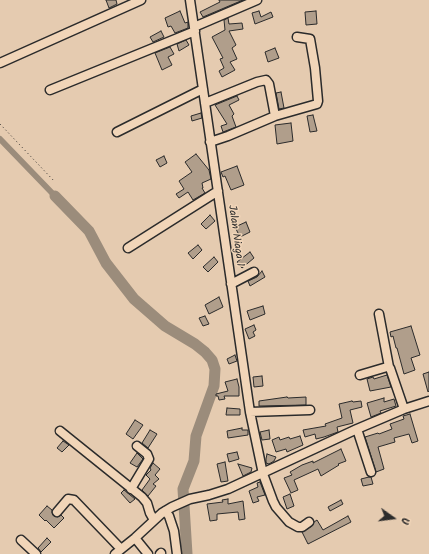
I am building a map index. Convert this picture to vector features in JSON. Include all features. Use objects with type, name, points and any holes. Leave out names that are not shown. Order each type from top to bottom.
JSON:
[{"type":"street","points":[[0,63],[141,0]]},
{"type":"street","name":"Jalan Niaga 1","points":[[190,0],[250,412],[263,474],[272,501],[289,522],[298,527],[310,522]]},
{"type":"street","points":[[50,90],[194,29],[257,0]]},
{"type":"street","points":[[210,142],[275,116],[317,104],[315,68],[310,39],[297,37]]},
{"type":"street","points":[[205,103],[257,82],[266,80],[269,84],[275,116]]},
{"type":"street","points":[[117,132],[203,89]]},
{"type":"street","points":[[128,248],[218,191]]},
{"type":"street","points":[[231,284],[254,272]]},
{"type":"street","points":[[379,314],[389,368],[391,370],[404,410]]},
{"type":"street","points":[[360,374],[389,368]]},
{"type":"street","points":[[57,512],[68,499],[74,500],[118,551],[169,509],[190,499],[217,493],[263,474],[357,429],[429,401]]},
{"type":"street","points":[[250,412],[310,410]]},
{"type":"street","points":[[357,429],[371,472]]},
{"type":"street","points":[[60,431],[144,500],[154,520]]},
{"type":"street","points":[[131,489],[149,459],[147,454],[137,446]]},
{"type":"street","points":[[169,509],[169,516],[174,531],[177,554]]},
{"type":"street","points":[[135,538],[148,554]]},
{"type":"street","points":[[21,540],[36,554]]},
{"type":"path","points":[[0,124],[55,182]]},
{"type":"building","points":[[106,0],[116,0],[117,4],[109,8]]},
{"type":"building","points":[[219,0],[243,0],[203,17],[200,12],[220,2]]},
{"type":"building","points":[[180,11],[185,23],[188,22],[188,28],[175,33],[171,26],[168,27],[165,18]]},
{"type":"building","points":[[259,11],[261,17],[271,12],[273,17],[255,24],[252,13]]},
{"type":"building","points":[[316,11],[317,24],[306,25],[305,12]]},
{"type":"building","points":[[228,18],[229,24],[242,23],[243,29],[229,31],[236,45],[232,48],[237,59],[230,62],[235,70],[222,77],[219,71],[224,68],[220,59],[223,58],[212,37],[225,30],[224,20]]},
{"type":"building","points":[[161,31],[164,37],[153,42],[150,37]]},
{"type":"building","points":[[186,40],[189,45],[179,51],[177,44]]},
{"type":"building","points":[[170,47],[174,54],[168,57],[172,65],[162,70],[155,53]]},
{"type":"building","points":[[275,48],[279,58],[268,62],[265,52]]},
{"type":"building","points":[[281,92],[284,108],[279,109],[276,93]]},
{"type":"building","points":[[237,96],[239,100],[229,105],[234,114],[232,116],[236,127],[223,132],[221,126],[227,124],[215,105]]},
{"type":"building","points":[[201,113],[202,118],[192,121],[191,116]]},
{"type":"building","points":[[313,115],[317,131],[310,132],[307,116]]},
{"type":"building","points":[[291,123],[293,141],[277,144],[275,125]]},
{"type":"building","points":[[196,154],[209,170],[211,179],[202,183],[202,188],[205,193],[193,200],[188,192],[179,198],[176,194],[184,189],[179,181],[192,172],[185,162]]},
{"type":"building","points":[[164,156],[167,163],[160,167],[156,160]]},
{"type":"building","points":[[237,166],[244,185],[231,190],[225,176],[223,177],[221,172]]},
{"type":"building","points":[[210,215],[215,221],[206,229],[201,224]]},
{"type":"building","points":[[246,222],[250,232],[240,237],[235,227]]},
{"type":"building","points":[[198,245],[202,250],[193,259],[188,253]]},
{"type":"building","points":[[250,252],[254,258],[242,268],[237,262]]},
{"type":"building","points":[[214,257],[218,262],[208,272],[203,267]]},
{"type":"building","points":[[262,271],[265,277],[250,286],[248,281],[257,277]]},
{"type":"building","points":[[219,297],[223,307],[209,314],[205,305]]},
{"type":"building","points":[[263,306],[265,314],[250,320],[247,311]]},
{"type":"building","points":[[205,316],[209,324],[203,326],[199,318]]},
{"type":"building","points":[[254,325],[256,330],[253,332],[255,336],[249,339],[245,329]]},
{"type":"building","points":[[411,326],[420,355],[411,358],[415,370],[404,374],[393,336],[391,337],[390,332]]},
{"type":"building","points":[[235,355],[237,361],[229,364],[227,359]]},
{"type":"building","points":[[429,372],[429,391],[428,392],[423,374]]},
{"type":"building","points":[[387,375],[391,387],[370,391],[367,379],[373,377],[374,379]]},
{"type":"building","points":[[262,376],[263,386],[254,387],[253,377]]},
{"type":"building","points":[[237,379],[239,396],[224,396],[225,399],[219,400],[216,394],[228,391],[225,382]]},
{"type":"building","points":[[287,397],[306,397],[306,405],[259,406],[259,401]]},
{"type":"building","points":[[384,398],[384,402],[394,399],[396,406],[380,411],[381,413],[371,417],[367,403]]},
{"type":"building","points":[[352,401],[361,401],[362,407],[350,410],[353,423],[337,427],[338,432],[324,437],[316,439],[315,434],[305,437],[303,430],[326,426],[325,424],[342,418],[339,404]]},
{"type":"building","points":[[227,408],[240,409],[240,415],[226,415]]},
{"type":"building","points":[[410,414],[418,441],[412,443],[409,434],[394,438],[395,442],[378,447],[384,469],[376,472],[365,437],[392,429],[390,424],[404,419],[403,416]]},
{"type":"building","points":[[135,420],[143,425],[133,439],[126,434]]},
{"type":"building","points":[[242,428],[242,430],[248,430],[248,435],[228,438],[227,431]]},
{"type":"building","points":[[150,430],[157,434],[148,448],[142,443]]},
{"type":"building","points":[[269,430],[270,439],[262,440],[260,432]]},
{"type":"building","points":[[300,436],[303,445],[287,452],[286,449],[276,452],[272,440],[279,437],[280,440]]},
{"type":"building","points":[[63,441],[69,445],[62,452],[57,448]]},
{"type":"building","points":[[341,449],[346,461],[338,464],[339,465],[321,476],[318,469],[294,480],[298,490],[291,493],[284,478],[292,475],[290,472],[302,465],[313,461],[313,463]]},
{"type":"building","points":[[237,452],[239,459],[229,462],[227,454]]},
{"type":"building","points":[[137,453],[143,459],[137,467],[130,463]]},
{"type":"building","points":[[267,454],[276,457],[274,461],[269,464],[266,463]]},
{"type":"building","points":[[225,462],[228,481],[221,482],[217,464]]},
{"type":"building","points":[[153,463],[160,469],[155,475],[159,479],[153,484],[156,486],[148,496],[142,490],[150,479],[146,475],[151,470],[150,468]]},
{"type":"building","points":[[238,464],[252,468],[251,472],[243,476]]},
{"type":"building","points":[[371,477],[373,484],[363,486],[361,479]]},
{"type":"building","points":[[260,482],[265,495],[257,497],[259,501],[253,503],[249,491],[258,487],[257,483]]},
{"type":"building","points":[[124,490],[135,499],[130,503],[121,493]]},
{"type":"building","points":[[290,494],[294,506],[287,509],[283,497]]},
{"type":"building","points":[[228,499],[228,504],[243,501],[245,519],[239,520],[238,512],[217,514],[217,520],[210,521],[207,504],[223,502],[222,500]]},
{"type":"building","points":[[341,500],[343,504],[330,511],[328,507]]},
{"type":"building","points":[[47,506],[52,510],[54,516],[58,517],[61,515],[64,518],[54,528],[39,515]]},
{"type":"building","points":[[348,516],[351,522],[308,544],[302,532],[312,526],[314,522],[317,520],[323,530]]},
{"type":"building","points":[[47,538],[51,542],[41,552],[38,548]]},
{"type":"waterway","points":[[0,139],[55,196]]},
{"type":"waterway","points":[[55,196],[89,231],[106,263],[134,299],[165,326],[195,344],[212,360],[215,369],[214,386],[196,436],[194,461],[183,489],[187,554]]}]
